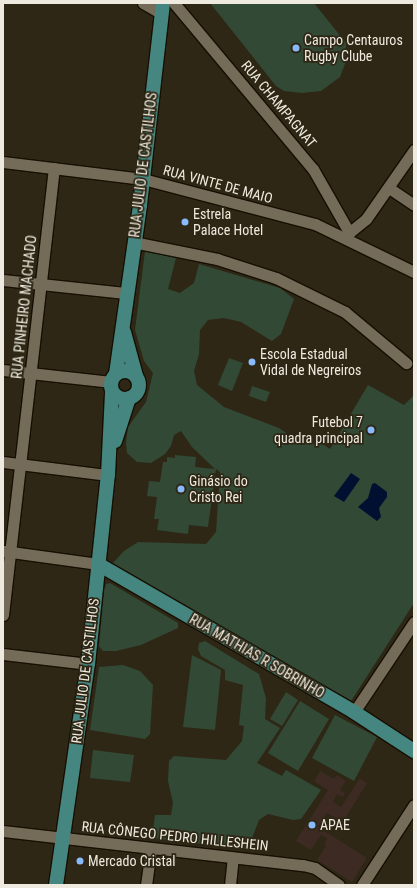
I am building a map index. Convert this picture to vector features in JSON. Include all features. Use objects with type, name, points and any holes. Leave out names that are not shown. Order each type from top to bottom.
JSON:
[{"type":"main road","name":"RUA JULIO DE CASTILHOS","points":[[56,885],[88,664],[108,475],[113,383],[122,326],[125,293],[143,179],[163,9]]},
{"type":"main road","name":"RUA JULIO DE CASTILHOS","points":[[122,326],[136,376]]},
{"type":"main road","points":[[129,371],[136,376],[138,389],[129,398],[120,398],[113,383],[129,371]]},
{"type":"main road","name":"RUA JULIO DE CASTILHOS","points":[[109,456],[129,398]]},
{"type":"main road","name":"RUA MATHIAS R SOBRINHO","points":[[98,564],[354,712],[414,751]]},
{"type":"street","points":[[143,3],[163,9]]},
{"type":"street","name":"RUA CHAMPAGNAT","points":[[174,3],[313,169],[346,234]]},
{"type":"street","points":[[346,234],[366,219],[414,150]]},
{"type":"street","name":"RUA VINTE DE MAIO","points":[[3,162],[143,179],[315,224],[346,234],[414,272]]},
{"type":"street","name":"RUA PINHEIRO MACHADO","points":[[3,615],[6,552],[33,373],[54,168]]},
{"type":"street","points":[[389,188],[414,205]]},
{"type":"street","points":[[133,242],[217,259],[276,278],[345,312],[406,363]]},
{"type":"street","points":[[3,280],[125,293]]},
{"type":"street","points":[[3,370],[113,383]]},
{"type":"street","points":[[3,462],[108,475]]},
{"type":"street","points":[[6,552],[98,564]]},
{"type":"street","points":[[354,712],[414,622]]},
{"type":"street","points":[[3,654],[88,664]]},
{"type":"street","points":[[362,885],[414,805]]},
{"type":"street","name":"RUA CÔNEGO PEDRO HILLESHEIN","points":[[3,831],[151,850],[315,868],[339,885]]},
{"type":"street","points":[[146,885],[151,850]]},
{"type":"street","points":[[230,885],[233,858]]},
{"type":"shaded area","name":"APAE","points":[[320,771],[334,779],[337,775],[346,781],[340,790],[345,793],[343,797],[337,794],[333,802],[341,807],[360,778],[367,783],[343,822],[327,813],[318,827],[367,858],[352,882],[317,860],[326,846],[324,844],[327,838],[321,835],[311,850],[296,841],[328,790],[314,781]]},
{"type":"green space","name":"Campo Centauros Rugby Clube","points":[[210,3],[314,3],[346,43],[346,61],[340,77],[321,91],[302,93],[284,91],[276,86]]},
{"type":"green space","points":[[145,251],[176,258],[168,289],[180,293],[194,283],[199,264],[280,288],[294,299],[281,334],[272,341],[241,322],[224,318],[208,320],[200,330],[199,354],[194,371],[197,385],[224,407],[279,428],[296,440],[324,445],[330,449],[368,385],[404,405],[414,395],[414,603],[351,701],[112,564],[124,551],[138,542],[206,544],[216,532],[220,472],[216,469],[208,527],[189,525],[188,534],[157,530],[159,519],[154,519],[157,497],[147,496],[149,481],[160,482],[163,462],[167,462],[167,457],[175,458],[175,455],[196,457],[195,467],[215,469],[192,447],[181,431],[174,435],[171,446],[165,454],[151,463],[137,462],[127,453],[126,443],[128,427],[146,402],[153,373],[144,361],[135,330]]},
{"type":"green space","points":[[229,358],[243,363],[232,391],[218,385]]},
{"type":"green space","points":[[252,386],[270,392],[266,402],[249,396]]},
{"type":"green space","points":[[110,583],[178,623],[178,628],[141,645],[116,651],[103,651],[99,646],[104,592],[106,584]]},
{"type":"green space","points":[[205,641],[259,674],[266,698],[265,719],[280,728],[257,763],[282,776],[286,770],[321,790],[301,819],[293,820],[268,814],[259,820],[250,843],[244,849],[152,838],[155,815],[171,815],[173,803],[168,781],[169,761],[174,756],[226,760],[242,741],[244,726],[239,725],[243,685],[225,680],[225,670],[201,656],[198,649],[199,643]]},
{"type":"green space","points":[[192,655],[221,670],[215,730],[183,727]]},
{"type":"green space","points":[[123,665],[140,671],[153,685],[150,734],[145,739],[90,730],[99,667]]},
{"type":"green space","points":[[286,692],[298,700],[282,726],[270,719]]},
{"type":"green space","points":[[300,701],[329,719],[298,771],[268,753]]},
{"type":"green space","points":[[335,715],[377,737],[354,781],[312,758]]},
{"type":"green space","points":[[93,750],[134,755],[130,782],[90,778]]},
{"type":"water","points":[[351,473],[360,479],[344,502],[334,496]]},
{"type":"water","points":[[375,483],[387,492],[387,497],[379,508],[381,517],[377,521],[358,507],[368,498],[372,484]]},
{"type":"place","name":"Campo Centauros Rugby Clube","points":[[296,48]]},
{"type":"place","name":"Estrela Palace Hotel","points":[[185,222]]},
{"type":"place","name":"Escola Estadual Vidal de Negreiros","points":[[252,362]]},
{"type":"place","name":"Futebol 7 quadra principal","points":[[371,430]]},
{"type":"place","name":"Ginásio do Cristo Rei","points":[[181,489]]},
{"type":"place","name":"APAE","points":[[312,825]]},
{"type":"place","name":"Mercado Cristal","points":[[80,861]]}]
